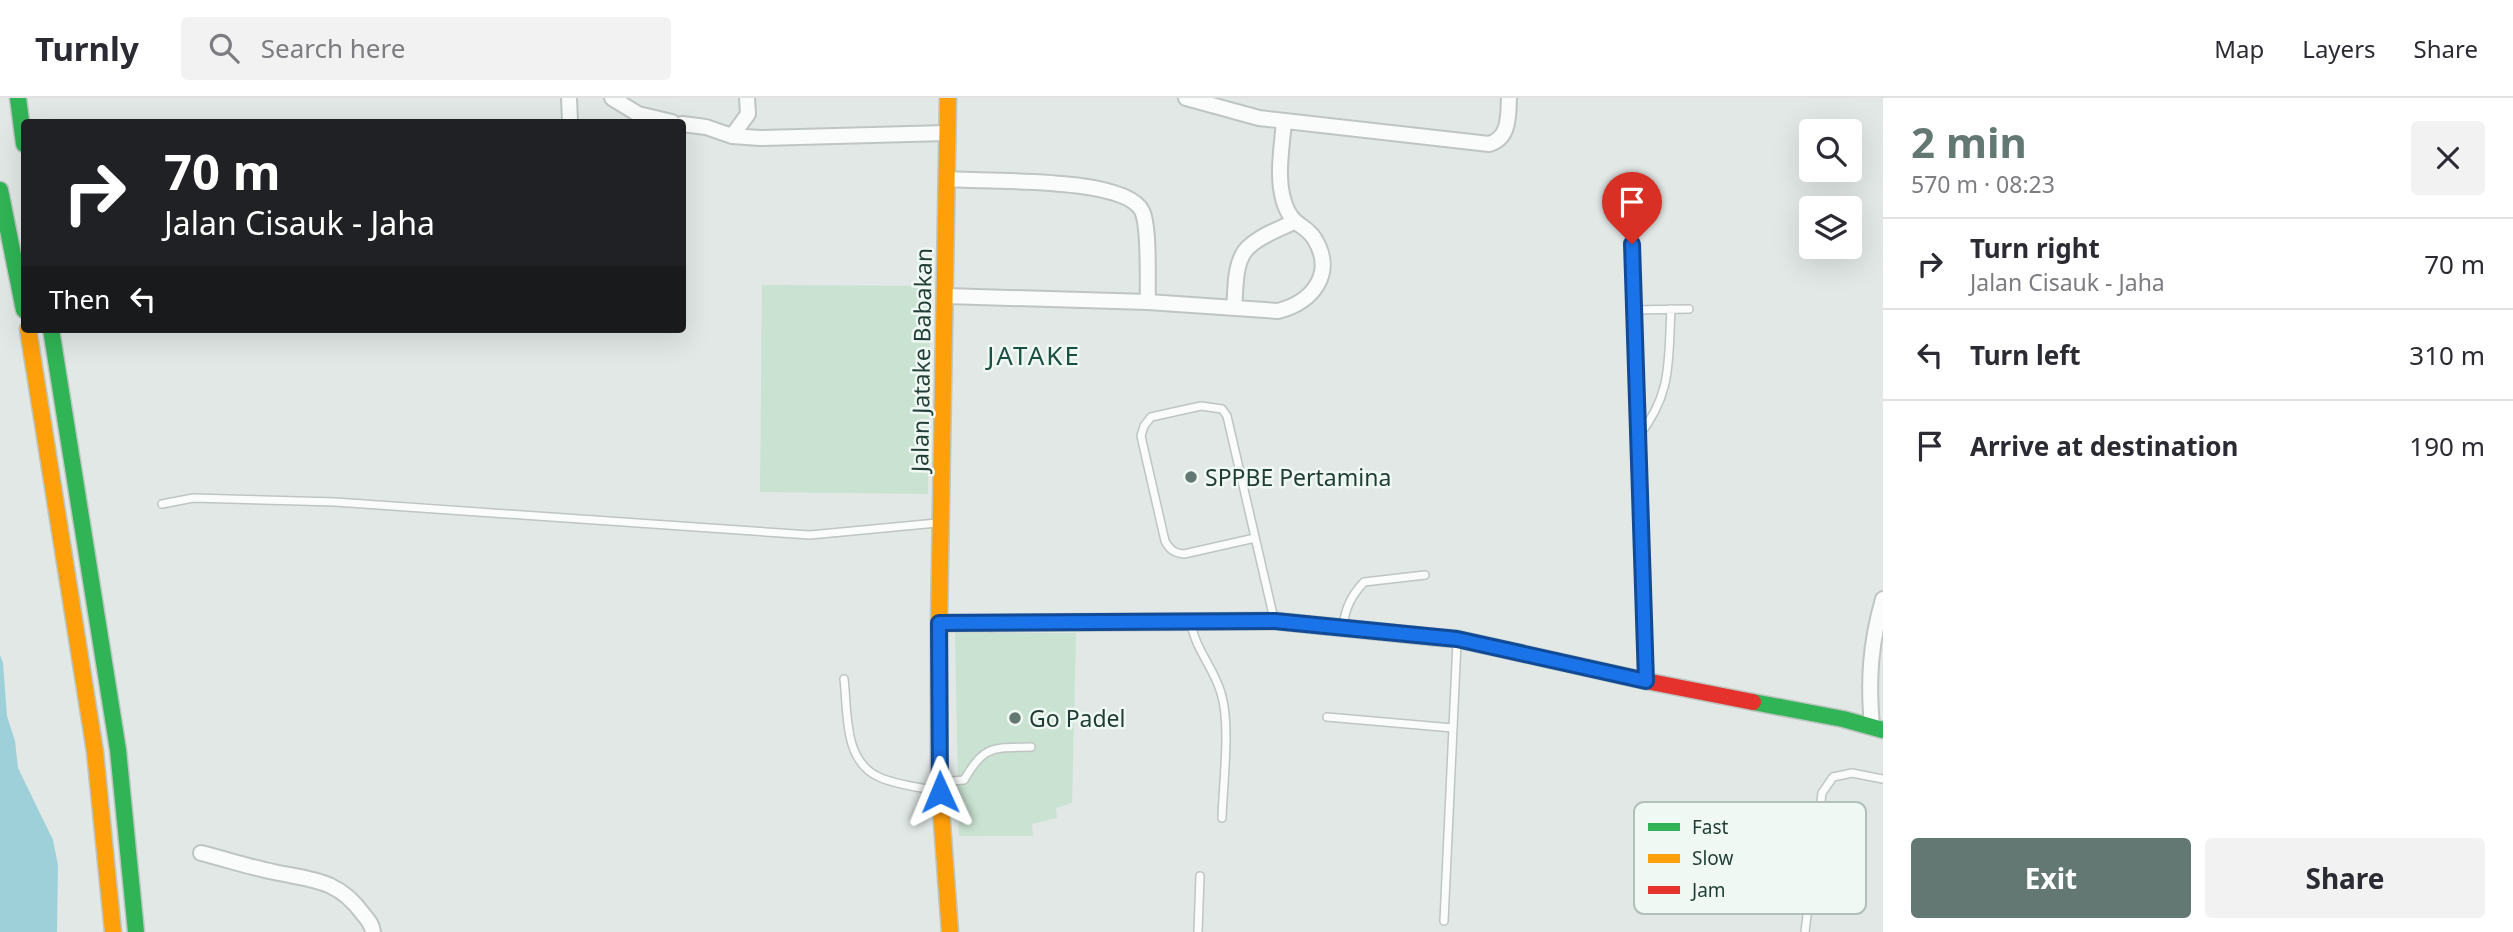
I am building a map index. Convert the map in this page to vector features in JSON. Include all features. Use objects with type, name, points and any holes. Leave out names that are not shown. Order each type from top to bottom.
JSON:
[{"type":"main road","points":[[18,98],[21,121]]},
{"type":"main road","name":"Jalan Jatake Babakan","points":[[948,98],[939,623],[939,787],[950,932]]},
{"type":"main road","points":[[0,190],[21,295]]},
{"type":"main road","points":[[28,333],[95,752],[113,932]]},
{"type":"main road","points":[[52,333],[118,750],[136,932]]},
{"type":"main road","points":[[939,623],[1275,621],[1457,639],[1646,681],[1843,719],[1877,729]]},
{"type":"street","points":[[569,98],[570,119]]},
{"type":"street","points":[[612,98],[638,114],[659,119]]},
{"type":"street","points":[[732,136],[748,114],[747,98]]},
{"type":"street","points":[[1186,98],[1231,104],[1249,116],[1489,144],[1497,142],[1506,130],[1509,98]]},
{"type":"street","points":[[945,296],[1148,302],[1278,311],[1296,306],[1307,299],[1321,279],[1321,254],[1313,236],[1294,222],[1287,211],[1280,187],[1284,121]]},
{"type":"street","points":[[686,124],[706,127],[732,136],[760,138],[946,133]]},
{"type":"street","points":[[947,180],[1083,185],[1130,197],[1143,211],[1146,228],[1148,302]]},
{"type":"street","points":[[1234,307],[1237,271],[1245,251],[1294,222]]},
{"type":"street","points":[[1877,729],[1868,686],[1874,632],[1883,599]]},
{"type":"street","points":[[201,853],[274,872],[306,876],[332,885],[356,904],[372,926],[373,932]]},
{"type":"lane","points":[[1632,244],[1646,681]]},
{"type":"lane","points":[[1637,437],[1654,414],[1668,382],[1671,309]]},
{"type":"lane","points":[[1633,310],[1689,309]]},
{"type":"lane","points":[[1255,538],[1184,554],[1168,547],[1141,436],[1151,417],[1201,406],[1217,406],[1223,409],[1227,416],[1275,621]]},
{"type":"lane","points":[[162,504],[192,498],[335,502],[810,535],[941,523]]},
{"type":"lane","points":[[1342,627],[1346,607],[1364,582],[1425,575]]},
{"type":"lane","points":[[1191,622],[1193,638],[1220,690],[1226,710],[1222,818]]},
{"type":"lane","points":[[1444,921],[1457,639]]},
{"type":"lane","points":[[844,679],[852,749],[864,769],[880,778],[939,787],[964,780],[973,762],[984,753],[997,748],[1031,747]]},
{"type":"lane","points":[[1327,717],[1453,728]]},
{"type":"lane","points":[[1821,802],[1822,793],[1833,777],[1852,773],[1883,779]]},
{"type":"lane","points":[[1198,932],[1200,876]]},
{"type":"lane","points":[[1805,932],[1807,914]]},
{"type":"green space","points":[[762,285],[930,286],[928,494],[760,492]]},
{"type":"green space","name":"Go Padel","points":[[955,633],[1076,633],[1072,803],[1056,808],[1057,818],[1032,824],[1033,836],[959,836]]},
{"type":"water","points":[[0,655],[7,716],[15,741],[18,768],[53,840],[58,865],[57,932],[0,932]]},
{"type":"traffic: fast","points":[[18,98],[21,121]]},
{"type":"traffic: fast","points":[[0,190],[21,295]]},
{"type":"traffic: fast","points":[[52,333],[118,750],[136,932]]},
{"type":"traffic: fast","points":[[992,623],[1275,621],[1433,637]]},
{"type":"traffic: fast","points":[[1753,702],[1843,719],[1883,730]]},
{"type":"traffic: slow","points":[[948,98],[939,623],[992,623]]},
{"type":"traffic: slow","points":[[29,333],[95,752],[113,932]]},
{"type":"traffic: slow","points":[[939,623],[939,782],[950,932]]},
{"type":"traffic: jam","points":[[1433,637],[1457,639],[1753,702]]},
{"type":"place","name":"SPPBE Pertamina","points":[[1191,477]]},
{"type":"place","name":"Go Padel","points":[[1015,718]]},
{"type":"district","name":"JATAKE","points":[[1034,355]]},
{"type":"route","points":[[940,792],[939,623],[1275,621],[1457,639],[1646,681],[1632,244]]}]
